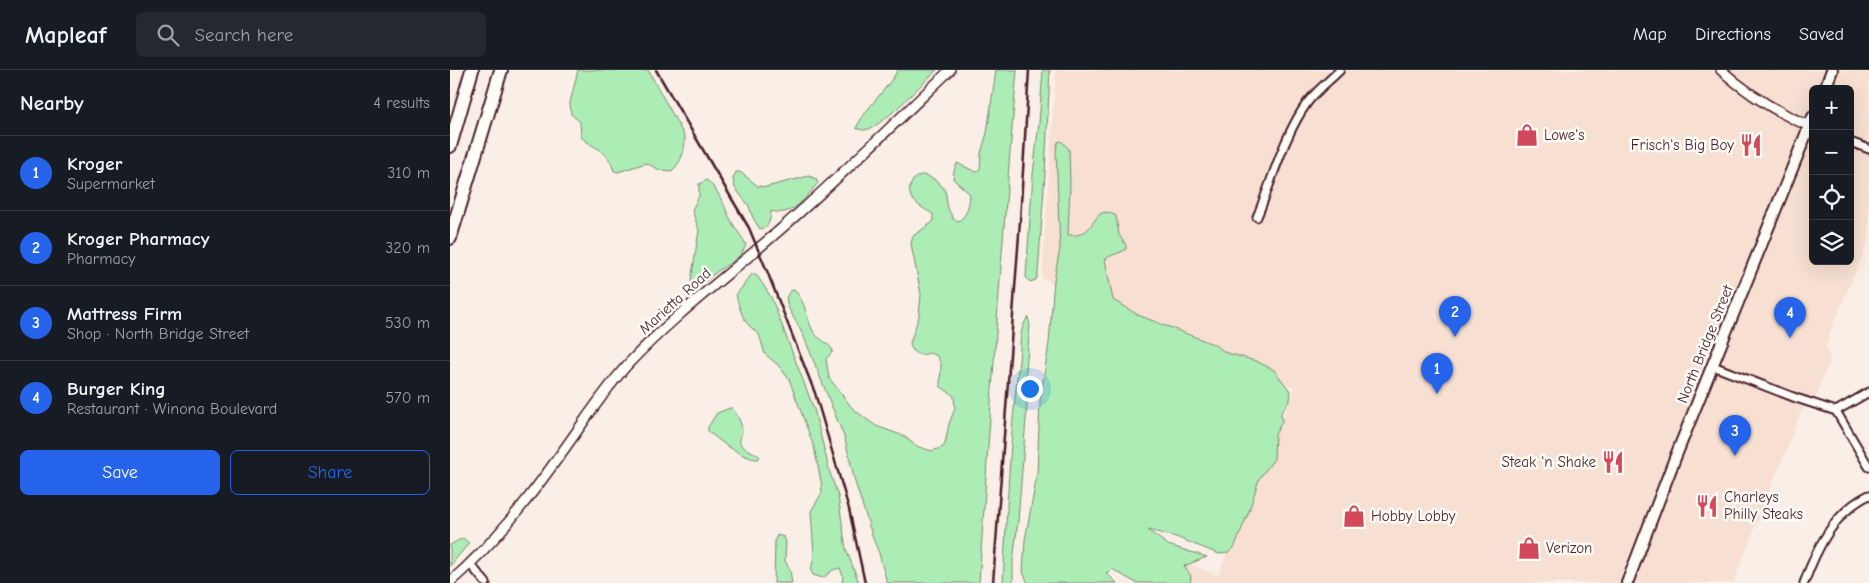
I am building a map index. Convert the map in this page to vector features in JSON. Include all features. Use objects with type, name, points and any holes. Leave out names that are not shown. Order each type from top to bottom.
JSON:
[{"type":"highway","points":[[450,146],[472,70]]},
{"type":"highway","points":[[450,238],[501,70]]},
{"type":"main road","points":[[1826,85],[1832,70]]},
{"type":"main road","name":"North Bridge Street","points":[[1627,583],[1668,476],[1809,130]]},
{"type":"street","name":"Marietta Road","points":[[450,582],[496,538],[519,510],[612,384],[634,358],[676,317],[780,230],[950,70]]},
{"type":"street","points":[[1257,217],[1297,119],[1308,101],[1340,70]]},
{"type":"street","points":[[1721,70],[1747,91],[1776,110],[1809,122]]},
{"type":"street","points":[[1854,143],[1869,149]]},
{"type":"street","points":[[1713,366],[1803,401],[1836,411],[1869,468]]},
{"type":"street","points":[[1836,411],[1869,392]]},
{"type":"street","points":[[1804,583],[1820,544],[1832,527],[1846,511],[1869,495]]},
{"type":"street","points":[[470,564],[486,583]]},
{"type":"shaded area","points":[[1056,70],[1869,70],[1869,239],[1830,333],[1826,348],[1830,360],[1815,399],[1802,410],[1733,583],[1174,583],[1182,562],[1218,575],[1295,388],[1042,278]]},
{"type":"green space","points":[[578,70],[648,70],[685,137],[682,155],[672,171],[660,170],[646,163],[618,172],[614,171],[605,154],[581,137],[580,122],[571,114],[570,103]]},
{"type":"green space","points":[[898,70],[937,70],[880,122],[864,130],[856,128],[860,120]]},
{"type":"green space","points":[[996,70],[1017,70],[996,326],[979,583],[887,583],[855,482],[845,439],[804,337],[788,307],[786,298],[790,291],[794,290],[798,294],[813,331],[833,351],[826,359],[829,378],[853,409],[876,426],[904,436],[916,446],[932,451],[943,447],[955,408],[954,396],[940,386],[941,364],[937,356],[930,353],[917,354],[910,343],[919,316],[921,294],[911,244],[913,236],[933,222],[933,214],[913,200],[910,194],[910,187],[918,176],[931,177],[944,189],[953,219],[959,221],[964,215],[970,194],[953,179],[954,171],[957,163],[976,172],[980,169],[981,153],[987,133]]},
{"type":"green space","points":[[1043,70],[1050,70],[1045,174],[1038,273],[1036,280],[1030,282],[1026,277]]},
{"type":"green space","points":[[1061,141],[1069,149],[1068,235],[1078,235],[1085,231],[1098,216],[1108,212],[1116,216],[1119,235],[1126,245],[1126,249],[1105,260],[1113,300],[1138,315],[1213,344],[1227,353],[1256,361],[1274,370],[1291,392],[1290,400],[1281,413],[1282,421],[1275,435],[1274,459],[1259,479],[1234,548],[1228,553],[1219,554],[1176,537],[1148,530],[1168,545],[1207,557],[1184,566],[1191,576],[1190,583],[1136,583],[1112,569],[1106,573],[1117,583],[1028,583],[1023,572],[1025,540],[1037,475],[1040,401],[1049,343],[1054,280],[1060,249],[1056,150],[1058,142]]},
{"type":"green space","points":[[736,172],[740,172],[758,186],[766,187],[809,176],[816,179],[818,183],[803,200],[789,211],[771,211],[768,225],[760,229],[753,218],[749,206],[735,188],[733,179]]},
{"type":"green space","points":[[707,180],[720,196],[733,224],[746,245],[736,259],[695,288],[691,281],[699,230],[692,210],[699,196],[699,184]]},
{"type":"green space","points":[[752,274],[756,274],[771,297],[814,409],[830,473],[838,496],[846,549],[859,583],[842,583],[843,576],[840,568],[833,570],[823,578],[813,575],[811,571],[814,555],[811,511],[822,493],[821,481],[814,447],[789,379],[778,365],[765,354],[759,334],[746,322],[739,307],[736,295]]},
{"type":"green space","points":[[1028,317],[1030,325],[1026,371],[1027,406],[1013,561],[1013,583],[1003,583],[1011,444],[1020,338]]},
{"type":"green space","points":[[730,408],[736,413],[741,425],[740,443],[758,455],[760,457],[758,459],[739,453],[708,431],[708,427],[717,413]]},
{"type":"green space","points":[[777,535],[784,537],[786,542],[785,561],[790,570],[792,583],[774,583],[775,540]]},
{"type":"green space","points":[[463,538],[469,543],[450,566],[450,545]]},
{"type":"railway","points":[[656,70],[749,228],[767,271],[815,393],[849,509],[865,583]]},
{"type":"railway","points":[[993,583],[1020,221],[1029,70]]},
{"type":"place","name":"Lowe's","points":[[1527,135]]},
{"type":"place","name":"Frisch's Big Boy","points":[[1751,145]]},
{"type":"place","name":"Kroger Pharmacy","points":[[1455,337]]},
{"type":"place","name":"Burger King","points":[[1790,338]]},
{"type":"place","name":"Kroger","points":[[1437,394]]},
{"type":"place","name":"Mattress Firm","points":[[1735,456]]},
{"type":"place","name":"Steak 'n Shake","points":[[1613,462]]},
{"type":"place","name":"Charleys Philly Steaks","points":[[1707,506]]},
{"type":"place","name":"Hobby Lobby","points":[[1354,516]]},
{"type":"place","name":"Verizon","points":[[1529,548]]}]
